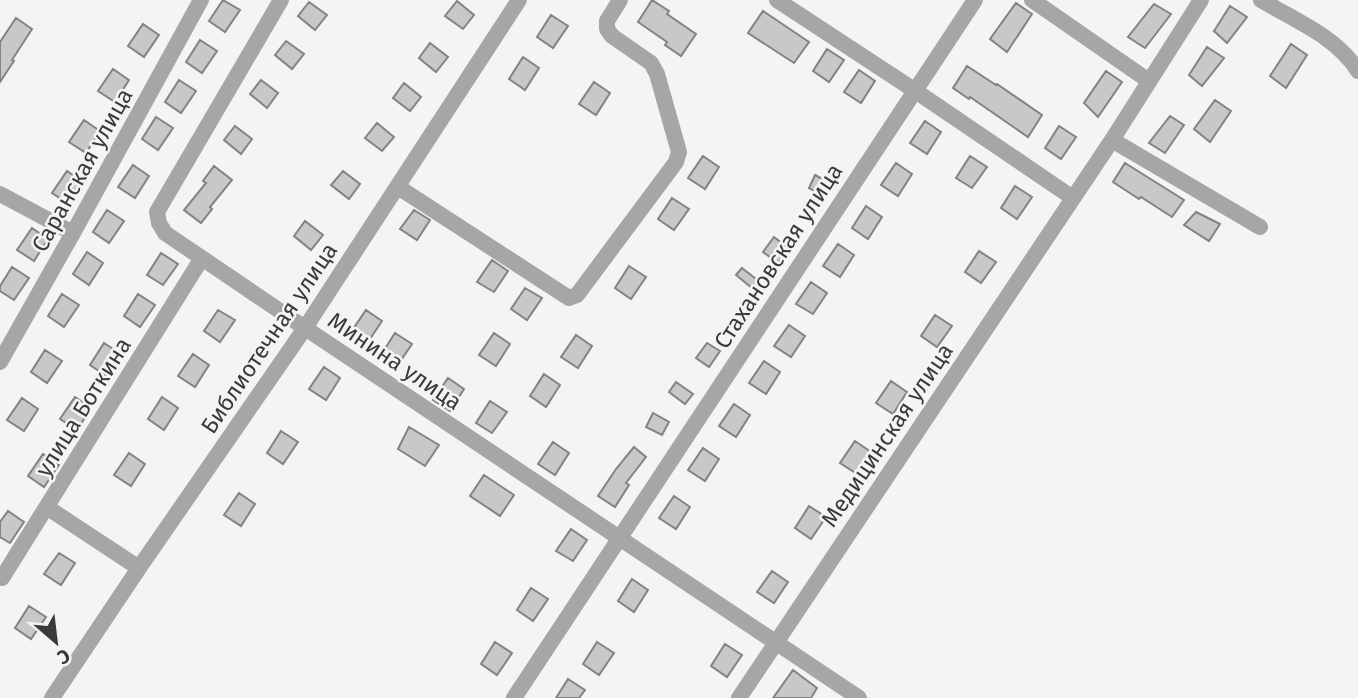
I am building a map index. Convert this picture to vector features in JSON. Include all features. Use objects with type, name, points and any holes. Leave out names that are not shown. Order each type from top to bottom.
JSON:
[{"type":"street","name":"Саранская улица","points":[[0,362],[201,0]]},
{"type":"street","name":"Минина улица","points":[[281,0],[157,212],[165,233],[859,698]]},
{"type":"street","name":"Библиотечная улица","points":[[52,698],[305,328],[519,0]]},
{"type":"street","points":[[398,187],[569,299],[577,295],[676,162],[678,152],[657,74],[651,63],[612,36],[607,29],[607,21],[620,0]]},
{"type":"street","points":[[777,0],[1073,198]]},
{"type":"street","name":"Стахановская улица","points":[[620,537],[975,0]]},
{"type":"street","points":[[1032,0],[1149,81]]},
{"type":"street","name":"Медицинская улица","points":[[739,698],[1112,141],[1201,0]]},
{"type":"street","points":[[1261,0],[1334,43],[1358,71]]},
{"type":"street","points":[[1112,141],[1261,227]]},
{"type":"street","points":[[0,194],[74,233]]},
{"type":"street","name":"улица Боткина","points":[[2,578],[202,258]]},
{"type":"street","points":[[48,508],[139,568]]},
{"type":"street","points":[[514,698],[620,537]]},
{"type":"street","points":[[829,698],[838,684]]},
{"type":"building","points":[[223,0],[240,10],[225,32],[209,21]]},
{"type":"building","points":[[652,0],[696,34],[681,56],[665,45],[667,42],[638,22]]},
{"type":"building","points":[[457,1],[474,15],[463,29],[445,16]]},
{"type":"building","points":[[309,2],[327,15],[315,30],[298,16]]},
{"type":"building","points":[[1016,3],[1032,14],[1007,52],[990,39]]},
{"type":"building","points":[[1154,4],[1171,14],[1145,48],[1128,37]]},
{"type":"building","points":[[1230,6],[1247,17],[1227,43],[1214,31]]},
{"type":"building","points":[[763,11],[809,42],[794,63],[748,33]]},
{"type":"building","points":[[551,15],[568,26],[553,48],[537,37]]},
{"type":"building","points":[[16,18],[32,29],[0,82],[0,42]]},
{"type":"building","points":[[143,24],[159,35],[144,57],[128,46]]},
{"type":"building","points":[[200,40],[217,51],[202,73],[186,62]]},
{"type":"building","points":[[286,41],[304,54],[292,69],[275,55]]},
{"type":"building","points":[[430,43],[448,57],[436,72],[419,58]]},
{"type":"building","points":[[1291,44],[1307,55],[1286,88],[1270,76]]},
{"type":"building","points":[[1207,47],[1224,58],[1202,86],[1189,75]]},
{"type":"building","points":[[827,49],[844,60],[829,82],[813,71]]},
{"type":"building","points":[[523,57],[539,68],[525,90],[509,79]]},
{"type":"building","points":[[967,66],[1042,115],[1028,137],[953,88]]},
{"type":"building","points":[[113,69],[129,80],[115,102],[98,91]]},
{"type":"building","points":[[859,70],[875,81],[861,103],[844,92]]},
{"type":"building","points":[[1106,71],[1122,82],[1098,117],[1084,103]]},
{"type":"building","points":[[179,80],[196,91],[181,113],[165,102]]},
{"type":"building","points":[[261,80],[278,93],[267,108],[250,94]]},
{"type":"building","points":[[594,82],[610,93],[596,115],[579,104]]},
{"type":"building","points":[[404,83],[421,97],[410,111],[393,98]]},
{"type":"building","points":[[1215,100],[1231,111],[1210,142],[1194,129]]},
{"type":"building","points":[[1170,116],[1184,125],[1165,153],[1149,143]]},
{"type":"building","points":[[156,117],[173,128],[158,150],[142,139]]},
{"type":"building","points":[[84,120],[100,131],[86,153],[69,142]]},
{"type":"building","points":[[925,121],[941,132],[927,154],[910,143]]},
{"type":"building","points":[[377,123],[394,137],[382,151],[365,138]]},
{"type":"building","points":[[235,126],[252,139],[241,154],[224,140]]},
{"type":"building","points":[[1059,126],[1076,137],[1061,159],[1045,148]]},
{"type":"building","points":[[703,156],[719,167],[705,189],[688,178]]},
{"type":"building","points":[[970,156],[987,167],[972,188],[956,178]]},
{"type":"building","points":[[896,163],[912,174],[898,196],[881,185]]},
{"type":"building","points":[[1125,163],[1184,200],[1172,217],[1113,182]]},
{"type":"building","points":[[133,165],[149,176],[135,198],[118,187]]},
{"type":"building","points":[[214,166],[232,180],[201,223],[184,210],[206,183],[203,181]]},
{"type":"building","points":[[67,171],[83,182],[69,204],[52,193]]},
{"type":"building","points":[[343,171],[360,184],[349,199],[331,185]]},
{"type":"building","points":[[815,175],[832,184],[825,197],[809,188]]},
{"type":"building","points":[[1015,186],[1032,197],[1017,219],[1001,208]]},
{"type":"building","points":[[672,198],[689,209],[674,230],[658,219]]},
{"type":"building","points":[[866,206],[882,217],[868,239],[852,228]]},
{"type":"building","points":[[107,210],[124,221],[109,243],[93,232]]},
{"type":"building","points":[[414,210],[430,220],[417,240],[400,229]]},
{"type":"building","points":[[1196,212],[1220,224],[1209,241],[1184,225]]},
{"type":"building","points":[[305,221],[323,235],[311,250],[294,236]]},
{"type":"building","points":[[32,228],[48,239],[34,261],[17,250]]},
{"type":"building","points":[[774,237],[788,248],[778,263],[763,252]]},
{"type":"building","points":[[838,244],[854,255],[840,277],[823,266]]},
{"type":"building","points":[[979,251],[996,262],[981,283],[965,272]]},
{"type":"building","points":[[87,252],[103,263],[89,285],[73,274]]},
{"type":"building","points":[[161,253],[178,264],[163,285],[147,275]]},
{"type":"building","points":[[492,260],[508,271],[494,292],[477,282]]},
{"type":"building","points":[[629,266],[646,277],[631,299],[615,288]]},
{"type":"building","points":[[12,267],[29,278],[14,300],[0,291],[0,286]]},
{"type":"building","points":[[742,268],[765,286],[759,294],[736,275]]},
{"type":"building","points":[[811,282],[827,293],[813,314],[796,304]]},
{"type":"building","points":[[525,288],[542,298],[527,320],[511,309]]},
{"type":"building","points":[[62,294],[79,305],[64,327],[48,316]]},
{"type":"building","points":[[138,294],[155,305],[140,327],[124,316]]},
{"type":"building","points":[[218,310],[235,320],[220,342],[204,331]]},
{"type":"building","points":[[366,310],[382,321],[368,342],[351,332]]},
{"type":"building","points":[[935,315],[952,326],[937,347],[921,336]]},
{"type":"building","points":[[789,325],[805,336],[791,357],[774,346]]},
{"type":"building","points":[[395,333],[412,344],[397,366],[381,355]]},
{"type":"building","points":[[494,333],[510,344],[496,366],[479,355]]},
{"type":"building","points":[[576,335],[592,346],[578,368],[561,357]]},
{"type":"building","points":[[104,343],[121,354],[106,376],[90,365]]},
{"type":"building","points":[[707,343],[720,351],[709,367],[696,358]]},
{"type":"building","points":[[45,350],[62,361],[47,383],[31,372]]},
{"type":"building","points":[[193,354],[209,365],[195,387],[178,376]]},
{"type":"building","points":[[764,361],[780,372],[766,394],[749,383]]},
{"type":"building","points":[[324,367],[340,378],[326,400],[309,389]]},
{"type":"building","points":[[544,374],[560,385],[546,407],[530,396]]},
{"type":"building","points":[[448,378],[464,389],[450,411],[433,400]]},
{"type":"building","points":[[891,381],[907,392],[893,414],[876,403]]},
{"type":"building","points":[[676,382],[693,394],[685,404],[669,392]]},
{"type":"building","points":[[75,397],[91,408],[77,430],[60,419]]},
{"type":"building","points":[[162,397],[178,408],[164,430],[148,419]]},
{"type":"building","points":[[22,398],[38,409],[24,431],[7,420]]},
{"type":"building","points":[[490,401],[507,412],[492,433],[476,423]]},
{"type":"building","points":[[734,404],[750,415],[736,437],[719,426]]},
{"type":"building","points":[[653,413],[669,422],[662,435],[646,427]]},
{"type":"building","points":[[409,427],[439,445],[425,466],[398,449]]},
{"type":"building","points":[[281,431],[298,442],[283,464],[267,453]]},
{"type":"building","points":[[855,441],[871,452],[857,474],[840,463]]},
{"type":"building","points":[[553,442],[569,453],[555,475],[538,464]]},
{"type":"building","points":[[634,447],[646,457],[626,483],[629,485],[615,507],[598,496]]},
{"type":"building","points":[[703,448],[719,459],[705,481],[688,470]]},
{"type":"building","points":[[129,453],[145,464],[131,486],[114,475]]},
{"type":"building","points":[[43,454],[59,465],[44,487],[28,476]]},
{"type":"building","points":[[484,475],[514,495],[500,516],[470,496]]},
{"type":"building","points":[[239,493],[255,504],[241,526],[224,515]]},
{"type":"building","points":[[674,496],[690,507],[676,529],[659,518]]},
{"type":"building","points":[[809,506],[826,517],[811,539],[795,528]]},
{"type":"building","points":[[8,511],[24,522],[10,543],[0,537],[0,522]]},
{"type":"building","points":[[571,529],[587,540],[573,561],[556,551]]},
{"type":"building","points":[[59,553],[75,563],[61,585],[44,574]]},
{"type":"building","points":[[772,571],[788,582],[774,603],[757,592]]},
{"type":"building","points":[[632,579],[648,590],[634,612],[618,601]]},
{"type":"building","points":[[531,588],[548,599],[533,621],[517,610]]},
{"type":"building","points":[[29,606],[46,617],[31,639],[15,628]]},
{"type":"building","points":[[495,642],[512,653],[497,675],[481,664]]},
{"type":"building","points":[[597,642],[614,653],[599,675],[583,664]]},
{"type":"building","points":[[725,644],[742,655],[727,677],[711,666]]},
{"type":"building","points":[[793,670],[817,688],[811,698],[773,698]]},
{"type":"building","points":[[568,679],[585,690],[579,698],[556,698]]}]
